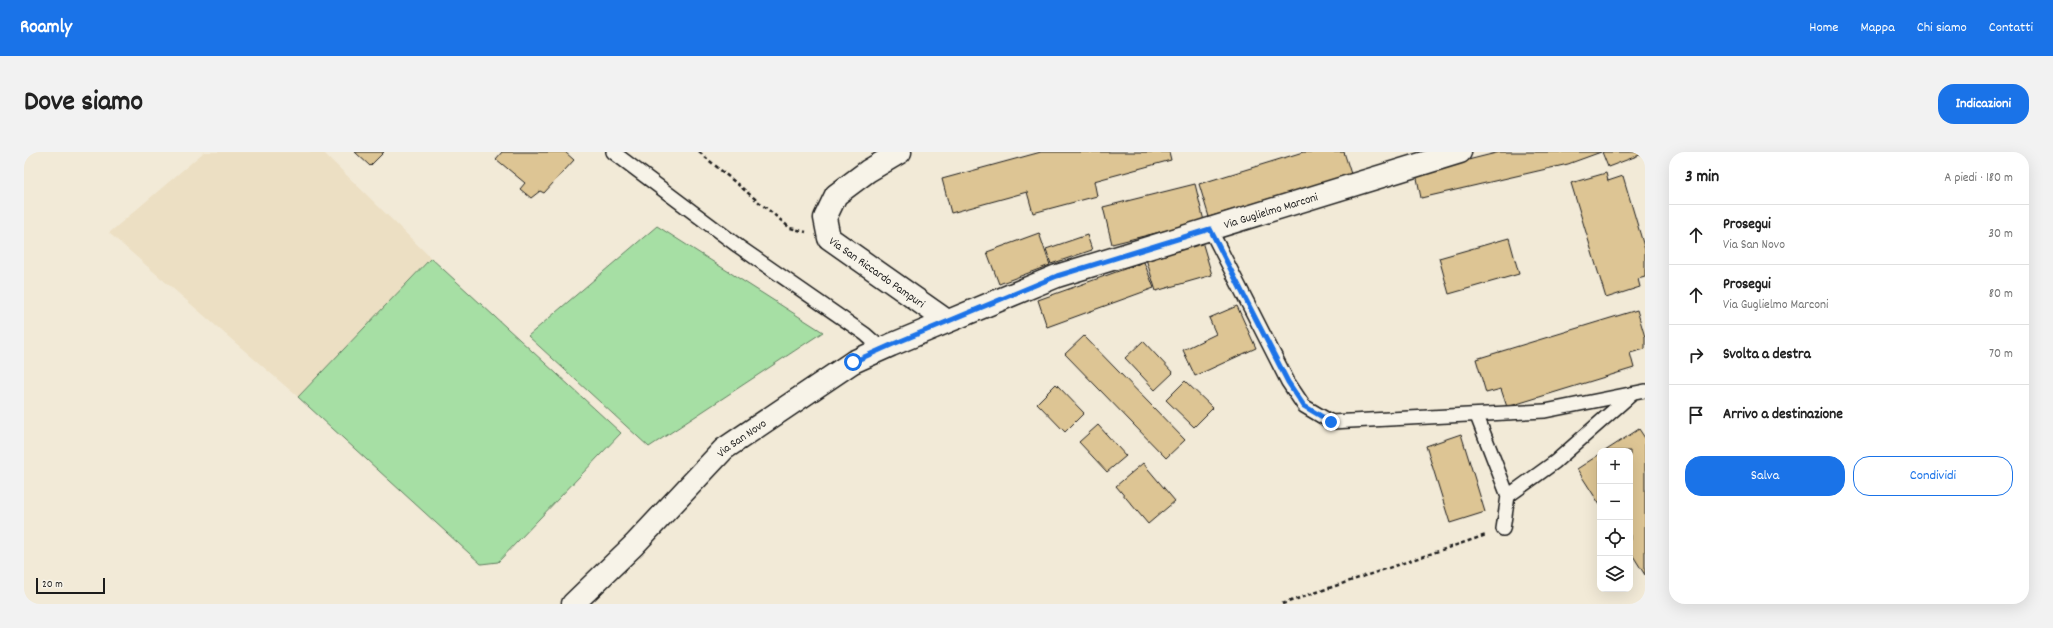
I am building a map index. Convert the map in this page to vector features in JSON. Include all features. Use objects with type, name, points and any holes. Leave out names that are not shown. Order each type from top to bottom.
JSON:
[{"type":"street","name":"Via San Riccardo Pampuri","points":[[900,152],[868,171],[836,195],[825,218],[830,238],[947,321]]},
{"type":"street","name":"Via Guglielmo Marconi","points":[[947,321],[1057,276],[1460,152]]},
{"type":"street","name":"Via San Novo","points":[[573,604],[634,545],[724,449],[853,362],[947,321]]},
{"type":"lane","points":[[612,152],[738,246],[865,334],[882,349]]},
{"type":"lane","points":[[1210,229],[1288,382],[1304,406],[1331,422],[1478,416],[1545,411],[1640,392]]},
{"type":"lane","points":[[1508,496],[1554,462],[1640,392]]},
{"type":"lane","points":[[1478,416],[1508,496],[1503,529]]},
{"type":"path","points":[[699,152],[790,228],[830,238]]},
{"type":"path","points":[[1282,604],[1503,529]]},
{"type":"shaded area","points":[[204,152],[323,152],[431,258],[298,397],[109,233]]},
{"type":"green space","points":[[657,226],[823,332],[649,447],[528,336]]},
{"type":"green space","points":[[431,258],[621,433],[498,562],[481,564],[298,397]]},
{"type":"building","points":[[355,152],[384,152],[370,166]]},
{"type":"building","points":[[502,152],[565,152],[574,160],[544,193],[540,191],[531,198],[520,189],[525,183],[496,159]]},
{"type":"building","points":[[1041,152],[1169,152],[1171,160],[1094,181],[1097,196],[1033,213],[1027,192],[951,213],[942,179]]},
{"type":"building","points":[[1303,152],[1344,152],[1351,174],[1209,217],[1199,184]]},
{"type":"building","points":[[1500,152],[1601,152],[1568,164],[1421,198],[1416,173]]},
{"type":"building","points":[[1602,152],[1644,152],[1645,153],[1608,167]]},
{"type":"building","points":[[1606,173],[1608,181],[1623,176],[1645,250],[1645,277],[1638,279],[1640,287],[1606,298],[1571,183]]},
{"type":"building","points":[[1195,184],[1204,221],[1112,244],[1103,207]]},
{"type":"building","points":[[1039,233],[1050,265],[999,284],[987,252]]},
{"type":"building","points":[[1087,235],[1092,250],[1051,264],[1046,249]]},
{"type":"building","points":[[1201,238],[1212,275],[1156,291],[1146,259]]},
{"type":"building","points":[[1509,238],[1519,274],[1449,294],[1439,258]]},
{"type":"building","points":[[1144,262],[1154,288],[1047,327],[1038,300]]},
{"type":"building","points":[[1237,306],[1256,348],[1195,376],[1183,350],[1216,334],[1209,318]]},
{"type":"building","points":[[1637,310],[1645,337],[1645,349],[1630,353],[1634,368],[1507,407],[1501,389],[1486,393],[1476,359]]},
{"type":"building","points":[[1084,336],[1185,440],[1166,458],[1065,354]]},
{"type":"building","points":[[1143,341],[1173,373],[1155,390],[1125,358]]},
{"type":"building","points":[[1185,381],[1213,408],[1194,427],[1166,400]]},
{"type":"building","points":[[1056,384],[1084,413],[1065,432],[1037,403]]},
{"type":"building","points":[[1098,425],[1126,456],[1107,472],[1079,442]]},
{"type":"building","points":[[1639,429],[1645,438],[1645,575],[1633,556],[1633,448],[1610,448]]},
{"type":"building","points":[[1461,434],[1485,512],[1450,523],[1426,446]]},
{"type":"building","points":[[1597,456],[1597,500],[1577,469]]},
{"type":"building","points":[[1143,463],[1175,501],[1148,524],[1116,486]]},
{"type":"route","points":[[853,362],[1057,276],[1210,229],[1288,382],[1304,406],[1331,422]]}]
